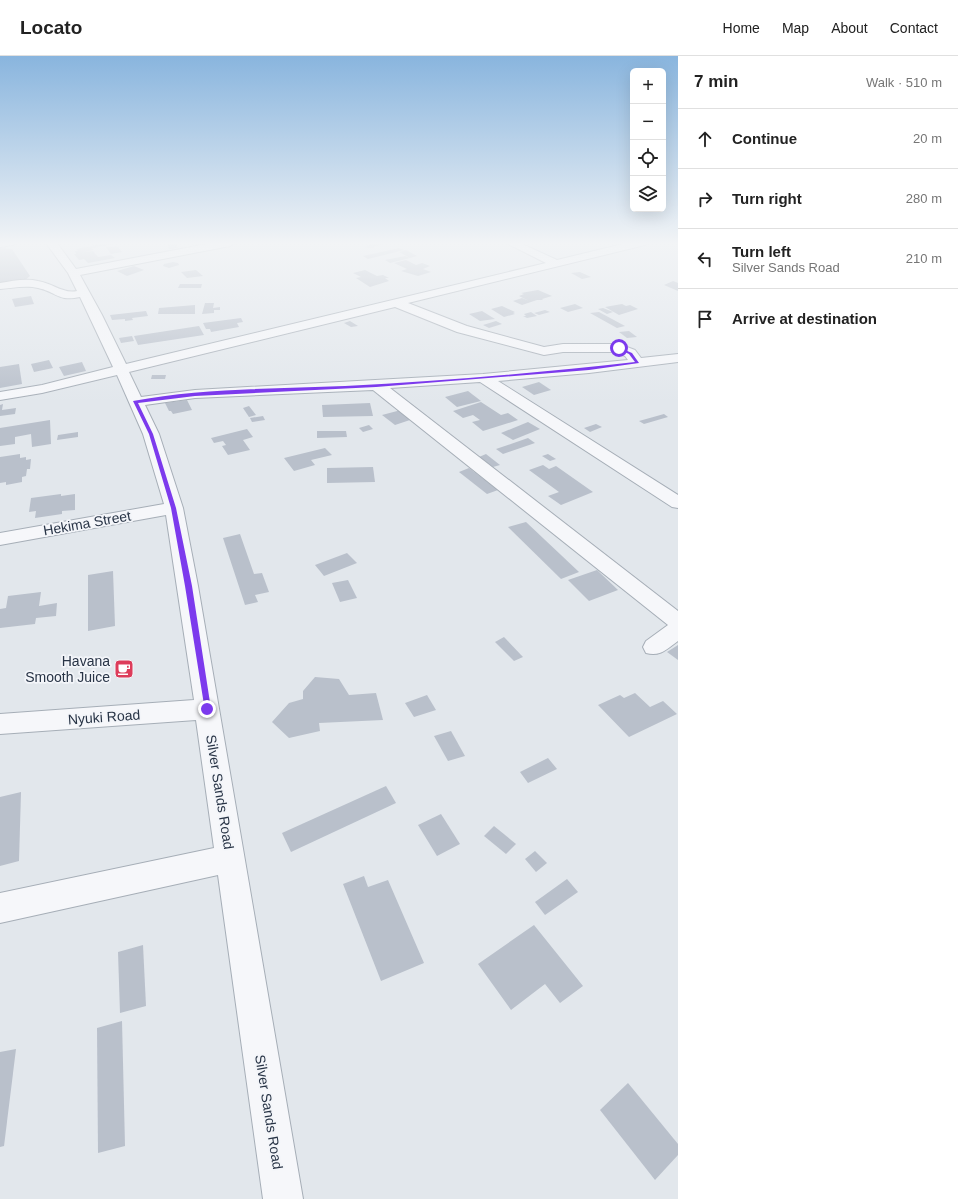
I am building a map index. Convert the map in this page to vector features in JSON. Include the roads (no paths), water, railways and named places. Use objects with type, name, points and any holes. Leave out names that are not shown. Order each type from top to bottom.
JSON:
[{"type":"street","name":"Silver Sands Road","points":[[85,296],[96,316],[151,434],[174,508],[188,586],[283,1199]]},
{"type":"street","points":[[0,396],[42,389],[424,296]]},
{"type":"street","points":[[397,303],[462,329],[511,343],[544,351],[563,348],[619,348],[630,353],[637,363]]},
{"type":"street","points":[[135,402],[195,394],[483,378],[678,358]]},
{"type":"street","points":[[483,378],[678,503]]},
{"type":"street","points":[[376,385],[678,622]]},
{"type":"street","name":"Hekima Street","points":[[0,539],[174,508]]},
{"type":"street","points":[[654,647],[678,629]]},
{"type":"street","name":"Nyuki Road","points":[[0,724],[207,709]]},
{"type":"street","points":[[0,908],[230,860]]},
{"type":"place","name":"Havana Smooth Juice","points":[[124,669]]}]
